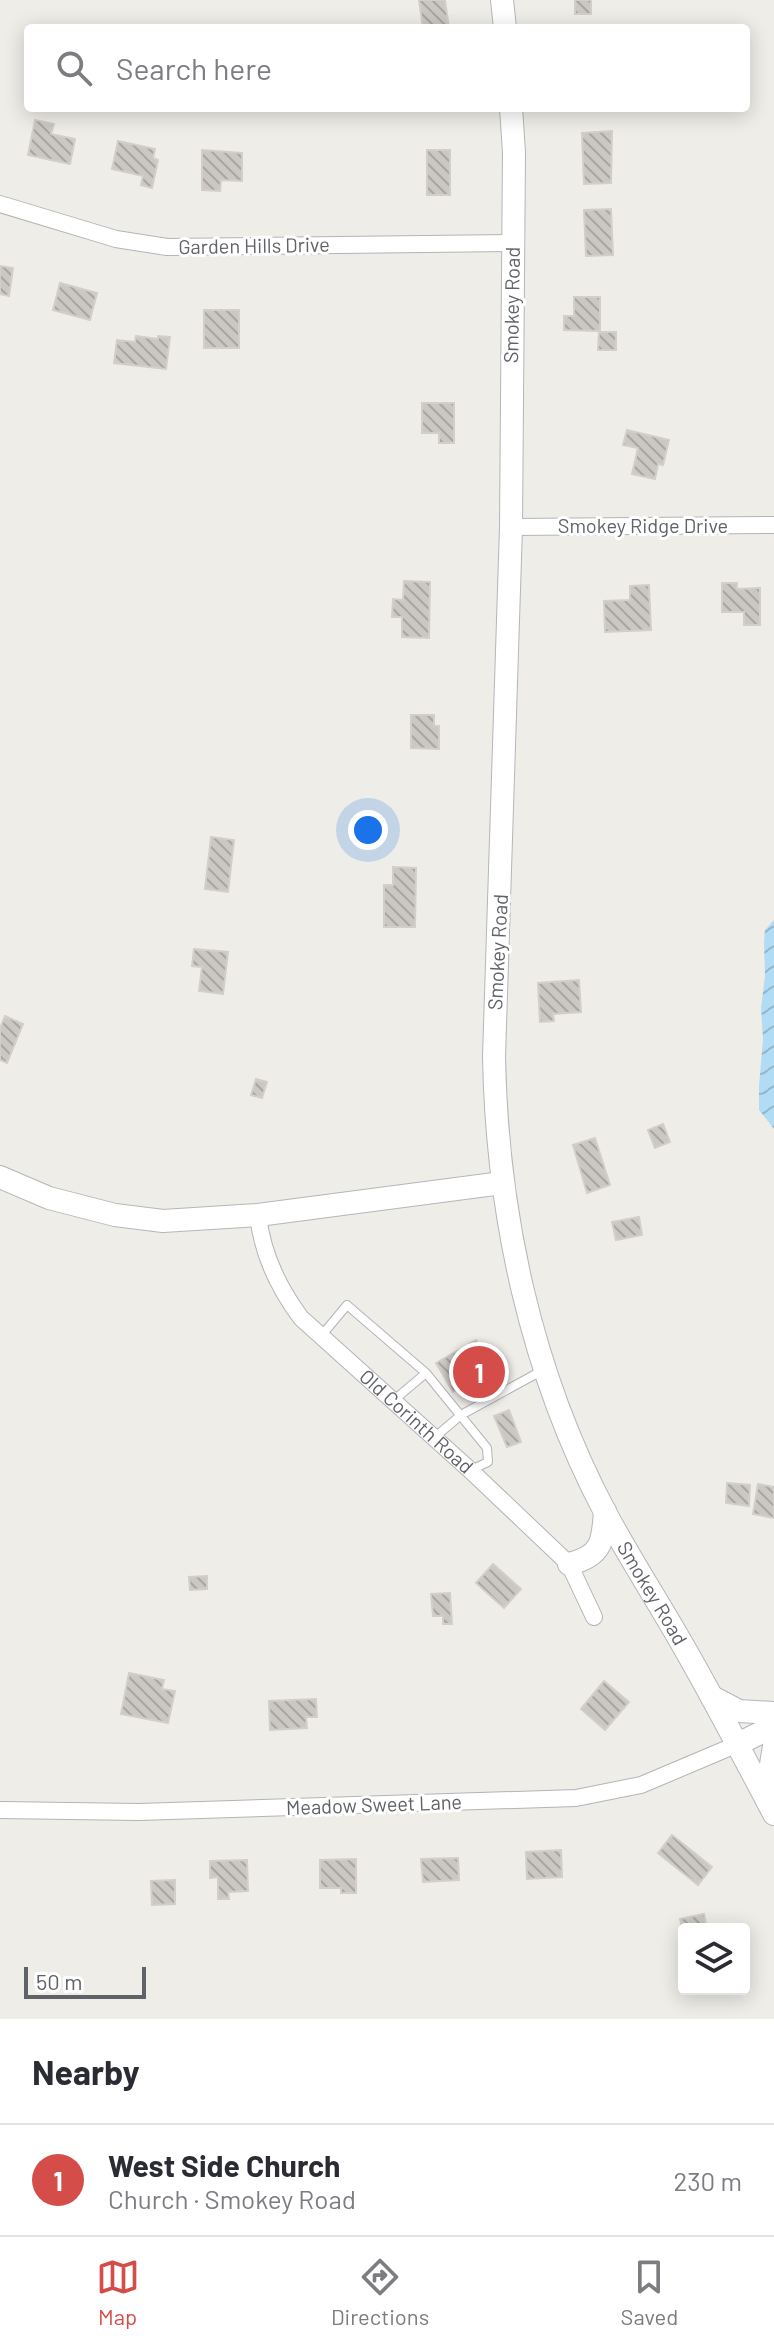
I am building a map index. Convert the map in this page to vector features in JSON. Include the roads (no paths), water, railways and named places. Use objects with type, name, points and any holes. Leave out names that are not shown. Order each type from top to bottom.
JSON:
[{"type":"street","points":[[502,0],[505,24]]},
{"type":"street","name":"Smokey Road","points":[[511,112],[514,152],[511,527],[494,1057],[502,1183],[519,1277],[562,1416],[605,1511],[712,1697],[773,1813]]},
{"type":"street","name":"Garden Hills Drive","points":[[0,204],[116,239],[167,247],[513,243]]},
{"type":"street","name":"Smokey Ridge Drive","points":[[511,527],[774,525]]},
{"type":"street","points":[[0,1177],[49,1198],[115,1215],[163,1221],[258,1215],[502,1183]]},
{"type":"street","name":"Old Corinth Road","points":[[258,1215],[268,1259],[286,1297],[301,1318],[394,1400],[569,1564],[594,1617]]},
{"type":"street","points":[[569,1564],[585,1560],[595,1553],[603,1539],[605,1511]]},
{"type":"street","points":[[712,1697],[739,1711],[774,1713]]},
{"type":"street","points":[[738,1744],[774,1726]]},
{"type":"street","name":"Meadow Sweet Lane","points":[[0,1810],[139,1812],[576,1798],[641,1785],[738,1744]]},
{"type":"street","points":[[773,1813],[767,1789],[774,1746]]},
{"type":"lane","points":[[322,1335],[347,1305],[426,1373],[487,1448],[488,1462],[470,1470]]},
{"type":"lane","points":[[434,1438],[461,1415],[546,1369]]},
{"type":"lane","points":[[394,1400],[426,1373]]},
{"type":"water","points":[[774,920],[774,1129],[759,1110],[759,1086],[765,930]]},
{"type":"place","name":"West Side Church","points":[[479,1372]]}]
